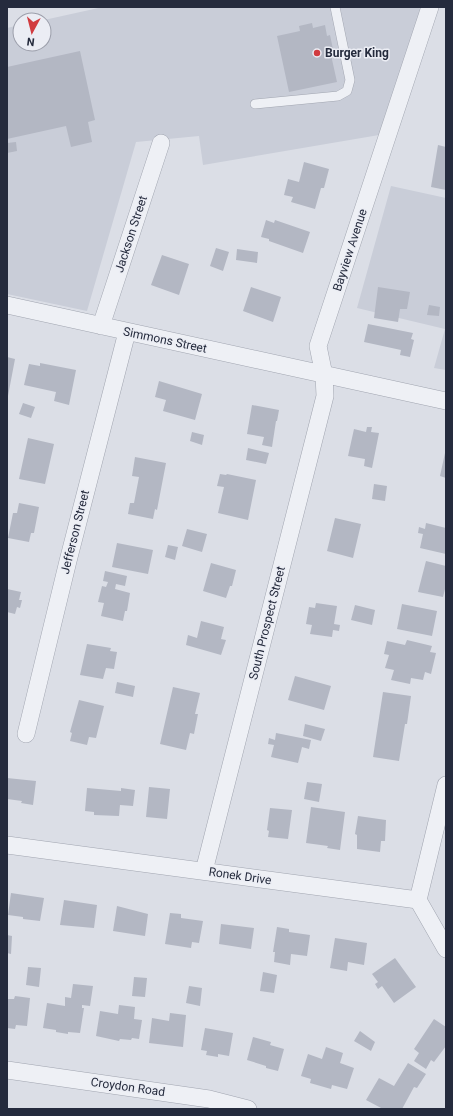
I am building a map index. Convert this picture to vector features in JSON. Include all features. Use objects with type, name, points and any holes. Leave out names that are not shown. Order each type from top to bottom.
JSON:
[{"type":"street","name":"Bayview Avenue","points":[[324,375],[318,346],[430,7]]},
{"type":"street","name":"Jackson Street","points":[[101,326],[161,143]]},
{"type":"street","name":"Simmons Street","points":[[7,305],[324,375]]},
{"type":"street","name":"Jefferson Street","points":[[26,734],[68,561],[127,332]]},
{"type":"street","points":[[324,375],[446,401]]},
{"type":"street","name":"South Prospect Street","points":[[204,871],[325,396],[324,375]]},
{"type":"street","points":[[446,785],[418,900],[446,949]]},
{"type":"street","name":"Ronek Drive","points":[[7,845],[418,900]]},
{"type":"street","name":"Croydon Road","points":[[7,1070],[209,1099],[248,1109]]},
{"type":"lane","points":[[255,104],[338,96],[347,91],[350,80],[335,7]]},
{"type":"shaded area","points":[[103,7],[423,7],[379,135],[203,165],[199,136],[136,142],[87,311],[7,294],[7,28],[12,27],[12,52],[52,52],[52,18]]},
{"type":"shaded area","points":[[391,186],[446,198],[446,370],[434,368],[445,329],[357,308]]},
{"type":"building","points":[[312,23],[313,28],[325,25],[327,36],[330,35],[334,54],[331,55],[337,82],[289,92],[277,36],[300,31],[299,26]]},
{"type":"building","points":[[80,51],[95,120],[88,122],[92,142],[71,147],[66,126],[7,139],[7,67]]},
{"type":"building","points":[[16,142],[17,151],[7,153],[7,143]]},
{"type":"building","points":[[438,145],[446,147],[446,190],[431,187]]},
{"type":"building","points":[[304,162],[329,169],[324,188],[321,188],[315,209],[291,202],[293,197],[284,195],[288,179],[299,182]]},
{"type":"building","points":[[266,220],[274,223],[275,220],[310,232],[303,253],[261,237]]},
{"type":"building","points":[[216,248],[229,252],[223,271],[210,266]]},
{"type":"building","points":[[237,249],[258,252],[257,263],[236,260]]},
{"type":"building","points":[[162,255],[189,264],[179,295],[151,285]]},
{"type":"building","points":[[251,287],[281,297],[273,322],[243,311]]},
{"type":"building","points":[[378,287],[410,292],[407,309],[400,309],[398,322],[374,318]]},
{"type":"building","points":[[429,305],[440,307],[439,316],[427,315]]},
{"type":"building","points":[[368,324],[413,333],[411,339],[414,340],[410,357],[400,355],[401,350],[364,342]]},
{"type":"building","points":[[7,357],[15,359],[8,396],[7,396]]},
{"type":"building","points":[[40,363],[76,370],[69,405],[54,401],[56,392],[24,385],[29,364],[40,366]]},
{"type":"building","points":[[159,381],[202,394],[195,420],[163,411],[166,400],[155,397]]},
{"type":"building","points":[[23,403],[35,407],[31,418],[19,414]]},
{"type":"building","points":[[252,405],[279,410],[272,447],[262,445],[264,437],[247,434]]},
{"type":"building","points":[[367,427],[372,427],[371,432],[379,433],[372,468],[364,466],[365,459],[348,456],[354,429],[366,432]]},
{"type":"building","points":[[192,432],[204,435],[202,445],[190,441]]},
{"type":"building","points":[[28,438],[54,444],[45,484],[19,479]]},
{"type":"building","points":[[248,448],[269,453],[266,464],[246,460]]},
{"type":"building","points":[[446,453],[446,478],[440,476]]},
{"type":"building","points":[[135,457],[166,463],[157,510],[155,509],[153,519],[128,514],[130,503],[134,503],[139,477],[132,476]]},
{"type":"building","points":[[220,474],[256,480],[248,520],[218,513],[224,487],[217,486]]},
{"type":"building","points":[[374,484],[387,486],[385,501],[372,499]]},
{"type":"building","points":[[19,503],[39,507],[34,533],[31,533],[29,542],[8,538],[13,513],[17,513]]},
{"type":"building","points":[[335,518],[361,524],[353,558],[327,551]]},
{"type":"building","points":[[426,523],[446,528],[446,554],[420,548],[423,534],[418,533],[419,527],[425,529]]},
{"type":"building","points":[[187,529],[207,534],[202,552],[182,546]]},
{"type":"building","points":[[117,543],[153,550],[148,574],[112,567]]},
{"type":"building","points":[[168,545],[178,547],[175,560],[165,557]]},
{"type":"building","points":[[426,561],[446,566],[446,585],[443,597],[418,592]]},
{"type":"building","points":[[211,563],[236,570],[232,586],[230,586],[226,598],[203,591]]},
{"type":"building","points":[[105,571],[127,576],[125,586],[116,584],[115,589],[130,593],[127,611],[125,611],[123,621],[101,616],[104,603],[98,602],[102,586],[106,587],[108,582],[103,581]]},
{"type":"building","points":[[7,589],[21,592],[19,600],[22,600],[20,608],[17,607],[15,614],[7,612]]},
{"type":"building","points":[[316,603],[337,606],[334,624],[340,625],[339,631],[333,630],[332,637],[310,634],[312,625],[306,624],[309,607],[315,608]]},
{"type":"building","points":[[402,604],[437,611],[432,636],[397,629]]},
{"type":"building","points":[[355,605],[375,610],[372,625],[351,620]]},
{"type":"building","points":[[201,621],[224,627],[221,639],[226,640],[221,655],[186,645],[188,635],[197,638]]},
{"type":"building","points":[[407,640],[432,646],[430,652],[436,653],[431,674],[425,672],[423,680],[411,678],[410,684],[391,680],[394,670],[385,668],[389,655],[384,654],[387,641],[405,645]]},
{"type":"building","points":[[87,644],[111,648],[110,651],[117,652],[114,669],[106,668],[103,679],[80,675]]},
{"type":"building","points":[[295,676],[331,686],[324,710],[288,700]]},
{"type":"building","points":[[117,682],[135,686],[133,697],[115,693]]},
{"type":"building","points":[[173,687],[200,693],[195,714],[198,714],[194,734],[190,733],[186,750],[160,744]]},
{"type":"building","points":[[383,692],[411,696],[399,761],[373,757]]},
{"type":"building","points":[[79,700],[104,706],[96,738],[89,737],[87,745],[70,741],[72,733],[70,732]]},
{"type":"building","points":[[305,724],[325,729],[321,741],[303,736]]},
{"type":"building","points":[[276,733],[311,740],[309,749],[302,747],[298,763],[271,757],[274,745],[268,744],[269,738],[275,740]]},
{"type":"building","points":[[7,778],[36,781],[33,805],[21,803],[22,801],[7,799]]},
{"type":"building","points":[[307,782],[322,784],[319,802],[304,799]]},
{"type":"building","points":[[149,787],[170,789],[167,819],[146,817]]},
{"type":"building","points":[[87,788],[121,791],[121,788],[135,790],[133,806],[120,805],[119,816],[94,815],[94,812],[85,811]]},
{"type":"building","points":[[311,807],[345,812],[340,850],[327,848],[328,846],[306,843]]},
{"type":"building","points":[[270,808],[292,810],[288,839],[268,837],[269,831],[267,830]]},
{"type":"building","points":[[358,816],[386,820],[385,841],[381,841],[380,852],[357,849],[357,835],[355,834]]},
{"type":"building","points":[[11,893],[44,898],[40,921],[8,915]]},
{"type":"building","points":[[64,900],[97,905],[94,928],[60,925]]},
{"type":"building","points":[[117,906],[148,914],[145,936],[113,931]]},
{"type":"building","points":[[170,913],[181,914],[181,918],[203,921],[199,943],[192,942],[191,948],[165,944]]},
{"type":"building","points":[[221,924],[254,928],[251,949],[219,944]]},
{"type":"building","points":[[277,927],[289,929],[289,932],[310,935],[307,956],[291,954],[290,965],[274,962],[275,952],[273,952]]},
{"type":"building","points":[[7,935],[12,936],[11,954],[7,953]]},
{"type":"building","points":[[335,938],[367,943],[364,965],[348,962],[347,971],[330,968]]},
{"type":"building","points":[[395,958],[416,987],[394,1003],[382,986],[378,989],[375,984],[378,982],[372,974]]},
{"type":"building","points":[[28,967],[41,968],[39,987],[26,985]]},
{"type":"building","points":[[263,972],[277,975],[274,993],[260,991]]},
{"type":"building","points":[[134,977],[147,978],[145,997],[132,996]]},
{"type":"building","points":[[73,984],[93,986],[90,1006],[82,1005],[82,1008],[84,1008],[80,1033],[68,1032],[68,1034],[43,1028],[47,1003],[65,1006],[65,997],[71,998]]},
{"type":"building","points":[[189,986],[202,988],[200,1006],[186,1003]]},
{"type":"building","points":[[15,996],[30,998],[27,1026],[16,1025],[15,1029],[7,1028],[7,999],[14,999]]},
{"type":"building","points":[[119,1005],[135,1007],[134,1019],[142,1020],[139,1039],[120,1039],[119,1041],[96,1036],[100,1011],[118,1014]]},
{"type":"building","points":[[170,1013],[186,1015],[183,1047],[149,1043],[152,1018],[169,1021]]},
{"type":"building","points":[[434,1019],[446,1027],[446,1046],[434,1062],[431,1060],[426,1069],[414,1061],[419,1053],[414,1049]]},
{"type":"building","points":[[205,1028],[233,1033],[229,1056],[218,1054],[218,1057],[206,1055],[207,1051],[201,1050]]},
{"type":"building","points":[[360,1031],[375,1042],[371,1051],[354,1041]]},
{"type":"building","points":[[253,1037],[271,1042],[270,1045],[284,1049],[278,1071],[247,1060]]},
{"type":"building","points":[[326,1047],[343,1053],[340,1063],[354,1068],[347,1089],[332,1085],[331,1089],[310,1083],[311,1079],[301,1076],[308,1054],[322,1059]]},
{"type":"building","points":[[408,1063],[426,1074],[417,1088],[414,1087],[402,1109],[383,1109],[366,1100],[379,1078],[394,1086]]},
{"type":"place","name":"Burger King","points":[[317,53]]}]
